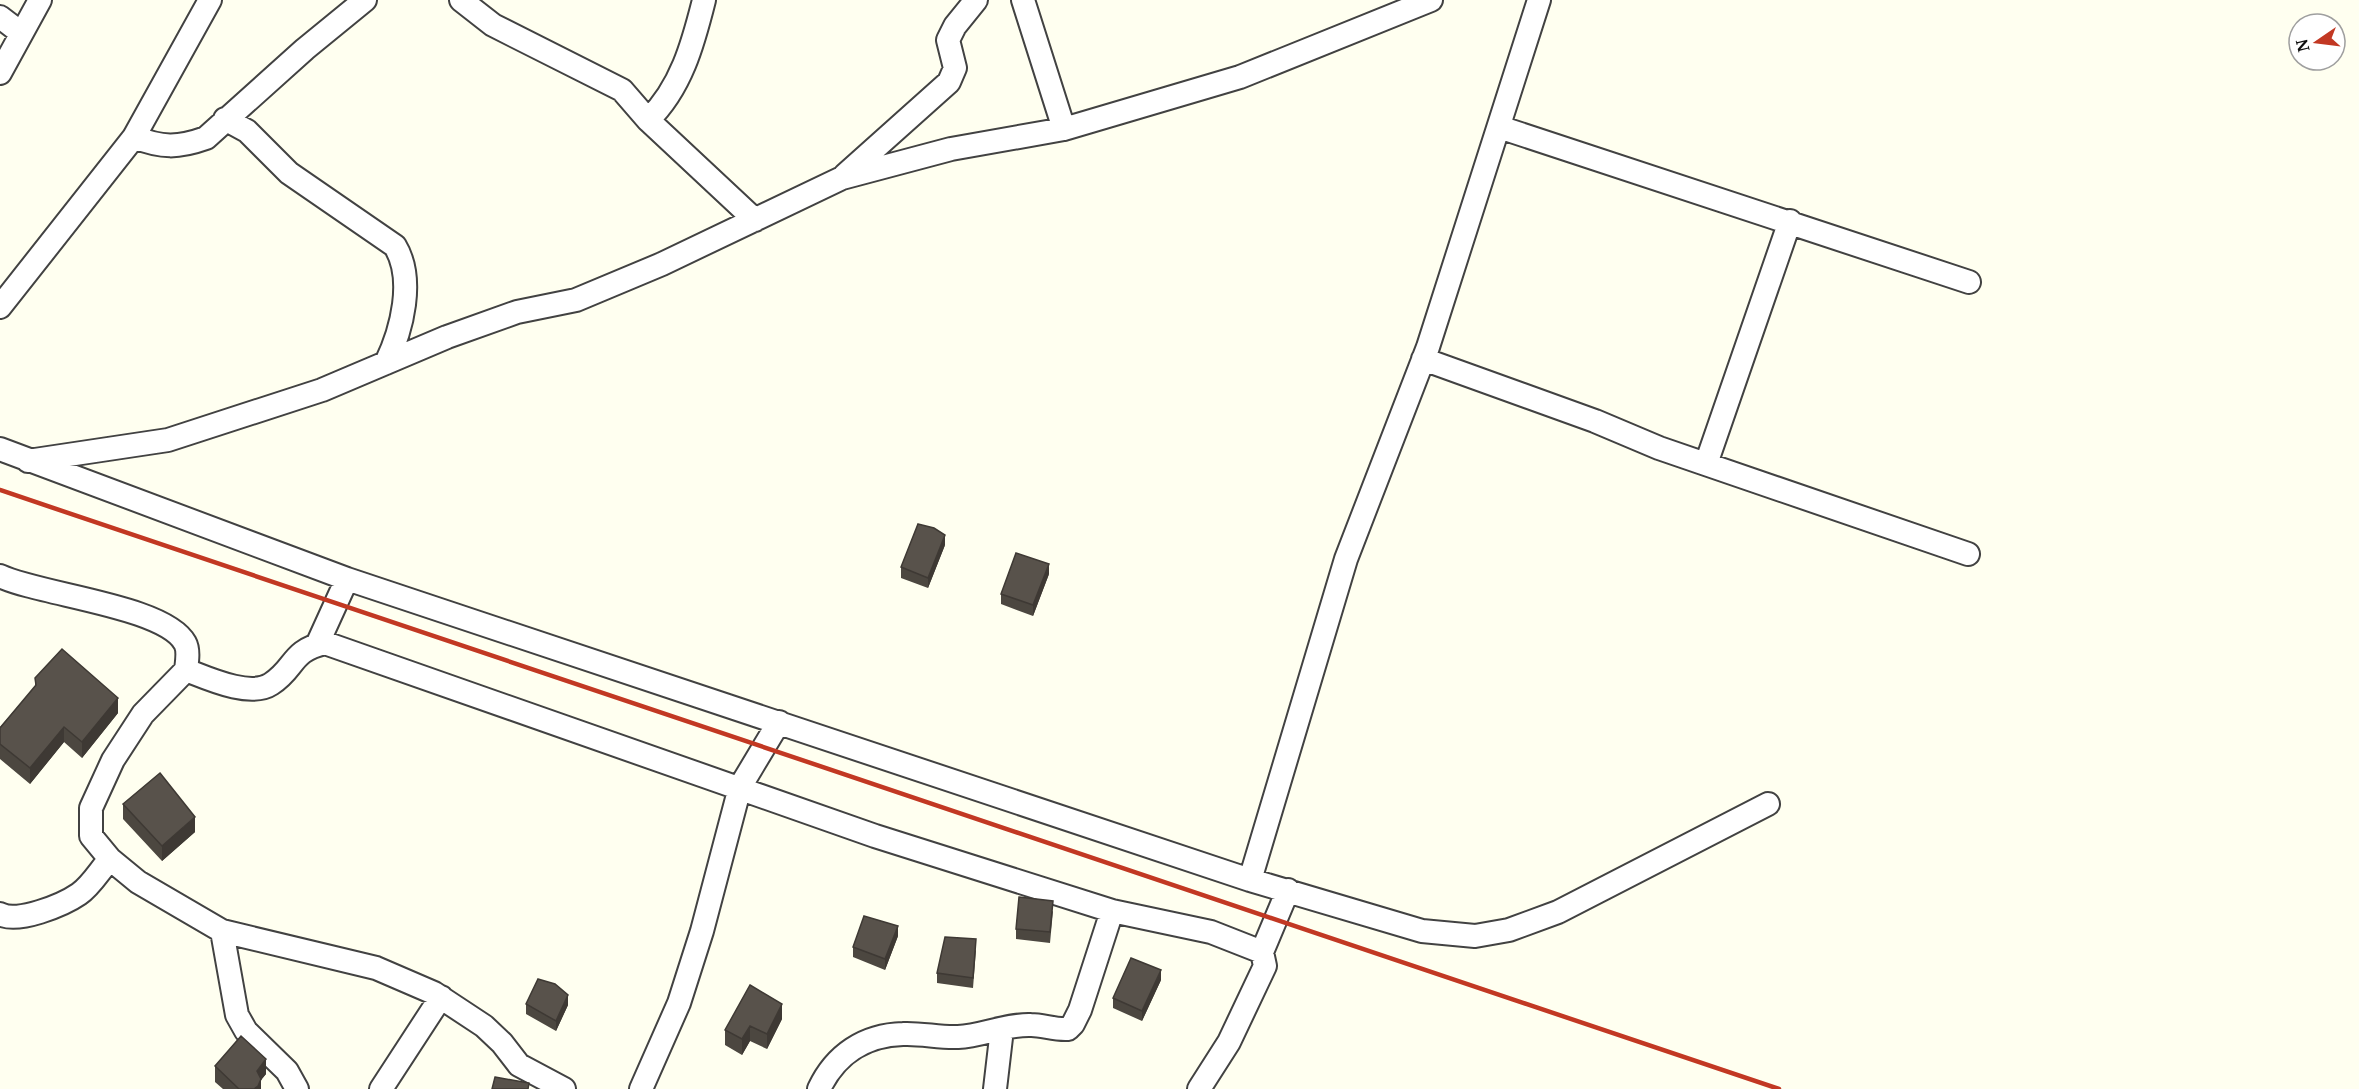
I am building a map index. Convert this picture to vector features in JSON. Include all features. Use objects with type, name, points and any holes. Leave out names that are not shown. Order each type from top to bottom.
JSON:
[{"type":"street","points":[[0,73],[40,0]]},
{"type":"street","points":[[0,307],[134,137],[210,0]]},
{"type":"street","points":[[134,137],[156,146],[190,143],[206,138],[304,49],[366,0]]},
{"type":"street","points":[[461,0],[493,25],[622,90],[648,120],[755,220]]},
{"type":"street","points":[[648,120],[664,105],[678,80],[694,41],[704,0]]},
{"type":"street","points":[[842,178],[949,82],[955,68],[948,40],[955,26],[976,0]]},
{"type":"street","points":[[1023,0],[1064,129]]},
{"type":"street","points":[[26,461],[168,440],[322,390],[517,312],[576,300],[755,220],[842,178],[951,149],[1064,129],[1240,77],[1367,28],[1412,4],[1431,0]]},
{"type":"street","points":[[1251,880],[1346,559],[1423,359],[1539,0]]},
{"type":"street","points":[[0,17],[21,33]]},
{"type":"street","points":[[225,119],[247,131],[289,173],[395,246],[404,260],[405,284],[399,326],[386,363]]},
{"type":"street","points":[[1499,127],[1790,221],[1969,282]]},
{"type":"street","points":[[1706,464],[1790,221]]},
{"type":"street","points":[[1423,359],[1706,464],[1968,554]]},
{"type":"street","points":[[0,449],[26,461],[347,579],[1251,880],[1422,931],[1475,936],[1509,930],[1558,912],[1768,804]]},
{"type":"street","points":[[0,576],[16,584],[107,603],[179,633],[187,645],[186,670],[143,714],[113,760],[91,808],[91,836],[110,859],[138,882],[222,931],[376,968],[441,997],[484,1026],[502,1042],[519,1065],[564,1089]]},
{"type":"street","points":[[317,645],[347,579]]},
{"type":"street","points":[[186,670],[216,682],[246,689],[271,685],[305,648],[325,643],[875,836],[1112,911],[1211,932],[1262,952]]},
{"type":"street","points":[[641,1089],[679,1003],[702,931],[740,787],[779,722]]},
{"type":"street","points":[[0,914],[17,917],[62,904],[81,893],[110,859]]},
{"type":"street","points":[[1199,1089],[1229,1042],[1266,966],[1262,952],[1288,890]]},
{"type":"street","points":[[819,1089],[827,1072],[838,1059],[850,1049],[881,1037],[903,1034],[966,1037],[1032,1024],[1068,1029],[1074,1024],[1112,911]]},
{"type":"street","points":[[222,931],[237,1014],[246,1031],[287,1071],[297,1089]]},
{"type":"street","points":[[381,1089],[441,997]]},
{"type":"street","points":[[995,1089],[1002,1029]]},
{"type":"building","points":[[918,524],[934,528],[945,535],[928,578],[901,567]]},
{"type":"building","points":[[1016,553],[1049,564],[1033,605],[1001,594]]},
{"type":"building","points":[[62,649],[118,698],[82,742],[64,727],[30,768],[0,744],[0,728],[36,685],[35,678]]},
{"type":"building","points":[[160,773],[195,817],[162,846],[123,804]]},
{"type":"building","points":[[1019,897],[1053,901],[1050,932],[1016,929]]},
{"type":"building","points":[[864,916],[898,926],[885,959],[853,947]]},
{"type":"building","points":[[945,937],[976,939],[973,978],[937,973]]},
{"type":"building","points":[[1131,958],[1161,970],[1142,1011],[1113,998]]},
{"type":"building","points":[[538,979],[555,984],[568,995],[556,1021],[526,1004]]},
{"type":"building","points":[[750,985],[782,1004],[767,1034],[750,1026],[742,1039],[725,1030]]},
{"type":"building","points":[[241,1036],[266,1059],[257,1071],[261,1079],[254,1089],[239,1089],[215,1066]]},
{"type":"building","points":[[495,1077],[529,1083],[528,1089],[492,1089]]},
{"type":"railway","points":[[0,490],[1779,1089]]}]
